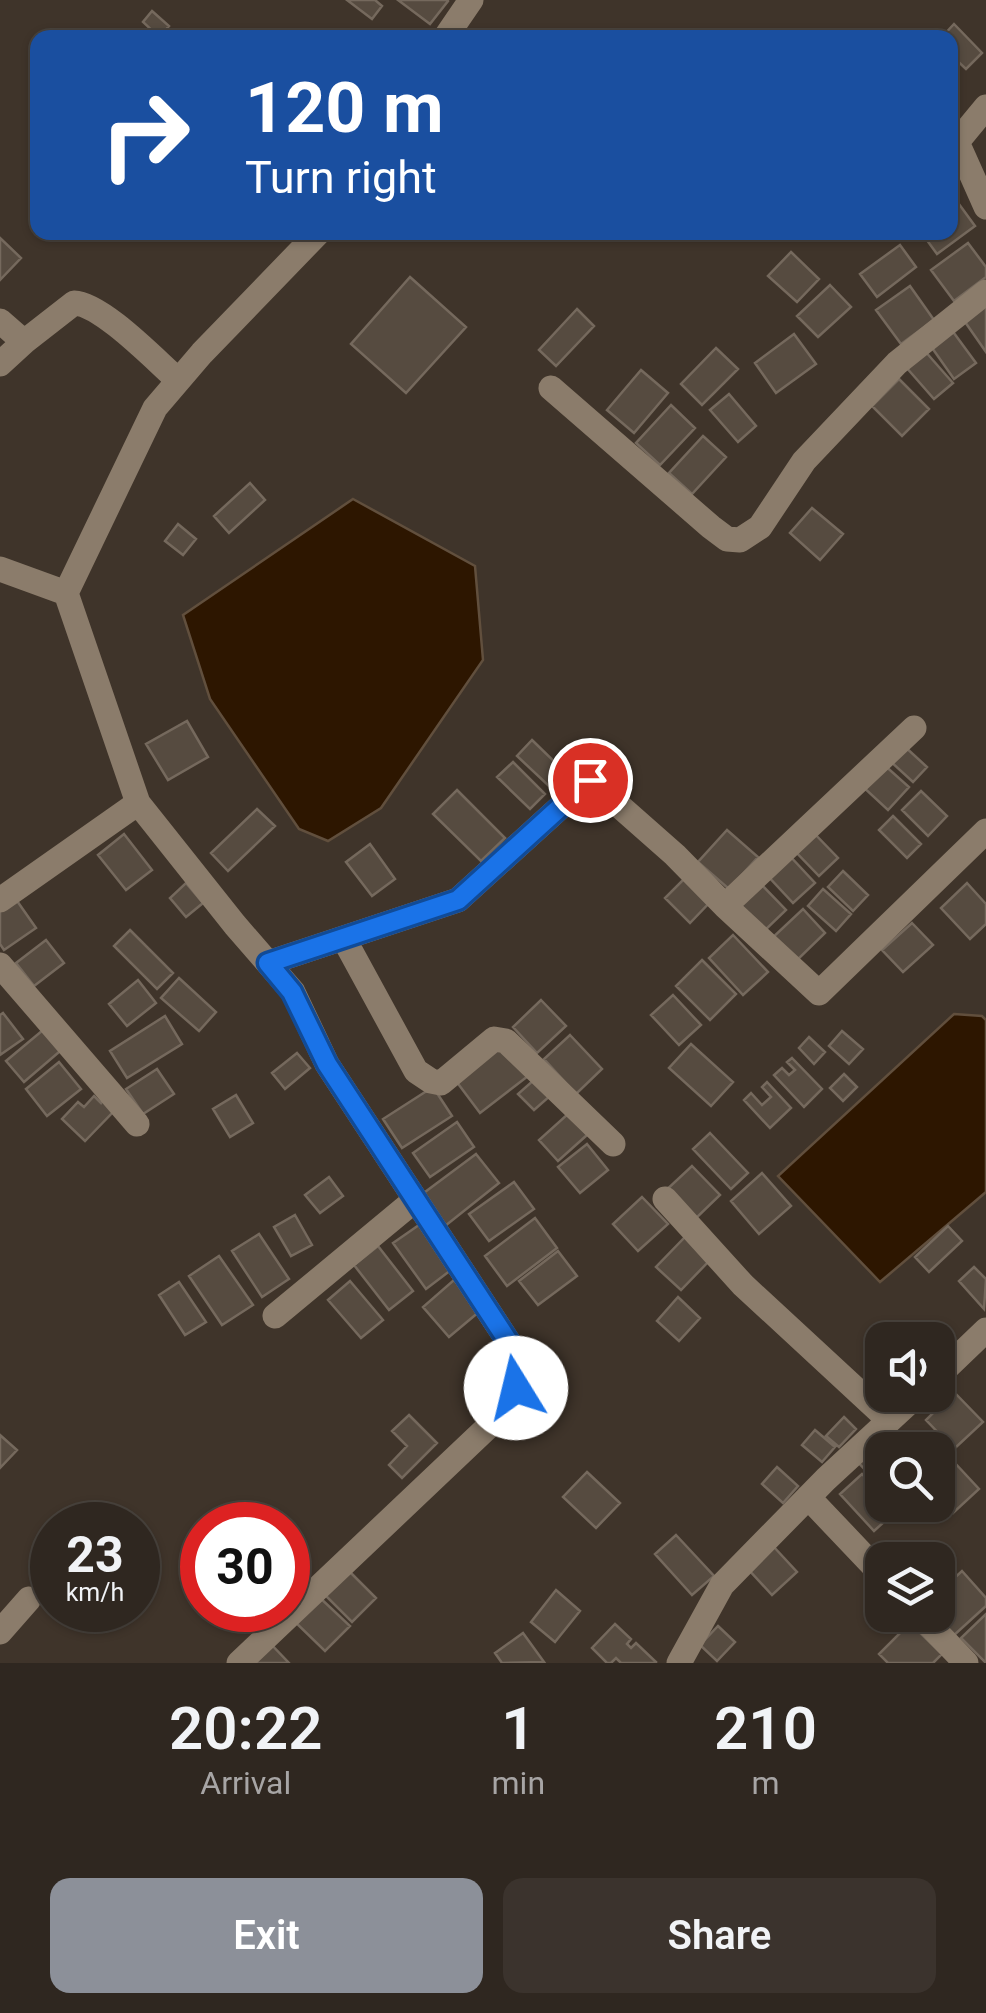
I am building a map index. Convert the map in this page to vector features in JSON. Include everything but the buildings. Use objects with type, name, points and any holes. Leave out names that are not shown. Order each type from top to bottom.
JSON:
[{"type":"street","points":[[450,30],[471,0]]},
{"type":"street","points":[[958,141],[986,107]]},
{"type":"street","points":[[958,144],[986,207]]},
{"type":"street","points":[[239,1663],[490,1424],[516,1388],[521,1361],[327,1064],[292,992],[138,803],[66,593],[155,408],[202,353],[311,240]]},
{"type":"street","points":[[552,388],[710,527],[727,539],[740,540],[760,527],[804,462],[896,363],[986,292]]},
{"type":"street","points":[[0,364],[74,303],[86,303],[178,380]]},
{"type":"street","points":[[0,321],[24,342]]},
{"type":"street","points":[[0,568],[66,593]]},
{"type":"street","points":[[725,906],[914,728]]},
{"type":"street","points":[[268,963],[458,900],[590,780],[675,855],[819,994],[986,830]]},
{"type":"street","points":[[0,900],[138,803]]},
{"type":"street","points":[[344,939],[416,1070],[441,1083],[494,1039],[506,1040],[613,1144]]},
{"type":"street","points":[[0,965],[137,1124]]},
{"type":"street","points":[[664,1198],[743,1284],[890,1420]]},
{"type":"street","points":[[275,1316],[415,1200]]},
{"type":"street","points":[[955,1360],[986,1330]]},
{"type":"street","points":[[679,1663],[722,1584],[899,1412]]},
{"type":"street","points":[[808,1497],[865,1558]]},
{"type":"street","points":[[0,1632],[29,1599]]},
{"type":"street","points":[[936,1632],[966,1663]]},
{"type":"shaded area","points":[[353,499],[475,566],[483,660],[381,808],[328,841],[299,829],[210,699],[183,615]]},
{"type":"shaded area","points":[[954,1014],[982,1016],[986,1020],[986,1192],[880,1282],[778,1176]]},
{"type":"route","points":[[516,1388],[521,1361],[327,1064],[292,992],[268,963],[458,900],[590,780]]}]
